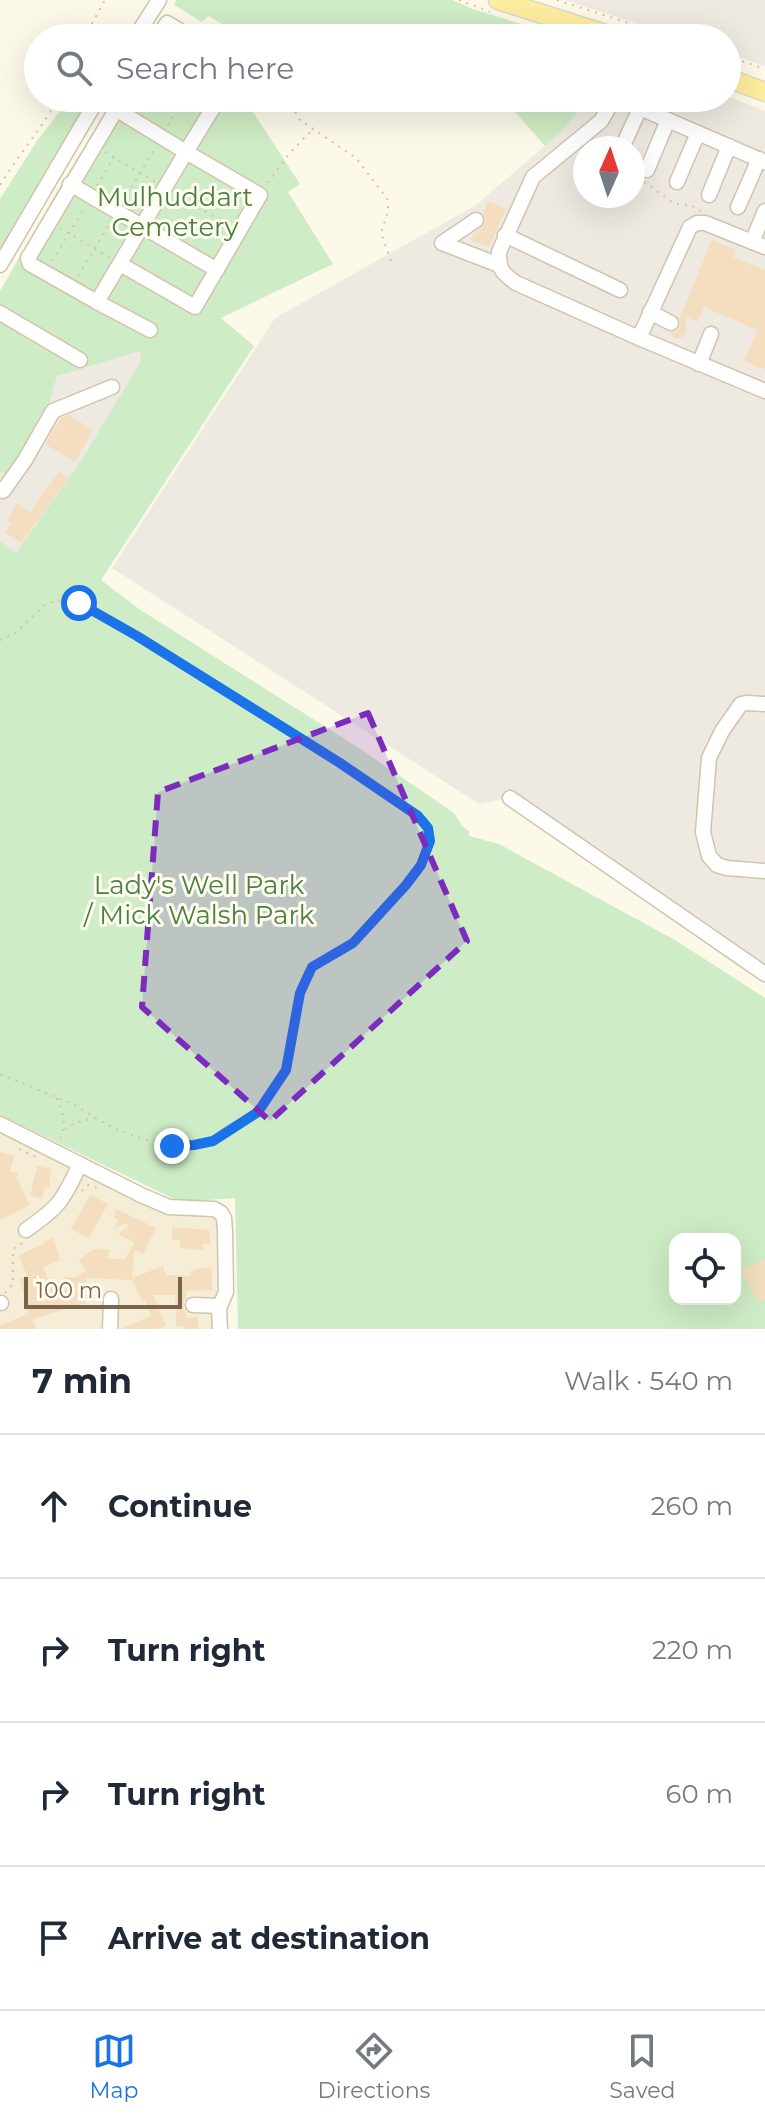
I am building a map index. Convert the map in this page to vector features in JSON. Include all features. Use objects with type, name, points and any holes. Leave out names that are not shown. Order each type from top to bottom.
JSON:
[{"type":"main road","points":[[498,0],[574,24]]},
{"type":"main road","points":[[741,83],[765,92]]},
{"type":"street","points":[[144,24],[159,0]]},
{"type":"street","points":[[0,265],[90,112]]},
{"type":"street","points":[[115,112],[28,258],[30,264],[150,330]]},
{"type":"street","points":[[120,264],[195,307],[260,195],[186,152],[130,112]]},
{"type":"street","points":[[97,302],[142,227],[169,190],[186,152],[210,112]]},
{"type":"street","points":[[606,112],[601,121],[533,177],[499,252],[503,274],[516,283],[639,338],[765,391]]},
{"type":"street","points":[[627,136],[638,112]]},
{"type":"street","points":[[649,112],[762,160],[738,207]]},
{"type":"street","points":[[645,167],[668,120]]},
{"type":"street","points":[[677,182],[698,133]]},
{"type":"street","points":[[709,195],[729,146]]},
{"type":"street","points":[[70,184],[217,270]]},
{"type":"street","points":[[639,338],[690,227],[705,223],[758,244],[765,211]]},
{"type":"street","points":[[476,220],[442,243],[499,265]]},
{"type":"street","points":[[505,235],[620,290]]},
{"type":"street","points":[[650,312],[671,323]]},
{"type":"street","points":[[0,313],[80,360]]},
{"type":"street","points":[[699,364],[711,334]]},
{"type":"street","points":[[0,489],[3,491],[25,460],[53,411],[112,387]]},
{"type":"street","points":[[765,704],[741,704],[711,750],[707,766],[703,832],[709,856],[717,865],[765,871]]},
{"type":"street","points":[[510,798],[765,974]]},
{"type":"street","points":[[0,1124],[169,1207],[214,1209],[221,1213],[224,1218],[226,1292],[220,1306],[220,1329]]},
{"type":"street","points":[[23,1239],[63,1199],[80,1164]]},
{"type":"street","points":[[110,1329],[111,1299]]},
{"type":"street","points":[[193,1305],[220,1306]]},
{"type":"path","points":[[92,24],[105,0]]},
{"type":"path","points":[[557,0],[632,24]]},
{"type":"path","points":[[741,61],[765,69]]},
{"type":"path","points":[[0,185],[11,165],[51,112]]},
{"type":"path","points":[[72,287],[176,112]]},
{"type":"path","points":[[295,112],[300,120],[356,158],[388,200],[381,233],[393,266]]},
{"type":"path","points":[[260,195],[275,171],[313,129]]},
{"type":"path","points":[[94,146],[239,231]]},
{"type":"path","points":[[45,272],[114,157]]},
{"type":"path","points":[[645,176],[675,204],[691,205],[709,214]]},
{"type":"path","points":[[49,221],[120,264]]},
{"type":"path","points":[[0,640],[15,633],[47,603],[63,600],[79,603],[340,763],[418,816],[428,828],[430,841],[421,865],[406,885],[353,943],[312,967],[300,993],[286,1070],[258,1112],[213,1141],[172,1146],[146,1140],[115,1129],[57,1097],[0,1074]]},
{"type":"path","points":[[57,1097],[64,1131]]},
{"type":"path","points":[[57,1144],[64,1131],[74,1123],[96,1118]]},
{"type":"path","points":[[18,1148],[45,1160]]},
{"type":"path","points":[[79,1195],[89,1185],[102,1190]]},
{"type":"path","points":[[1,1303],[5,1291],[13,1284],[13,1249],[23,1239]]},
{"type":"highlighted area","points":[[368,713],[467,941],[270,1121],[142,1007],[158,792]]},
{"type":"shaded area","points":[[564,0],[765,0],[765,66],[741,58],[741,24],[638,24]]},
{"type":"shaded area","points":[[741,102],[765,111],[765,974],[510,798],[479,804],[112,568],[275,318],[476,205],[563,130],[578,112],[741,112]]},
{"type":"shaded area","points":[[141,351],[141,362],[82,459],[16,554],[0,541],[0,472],[8,475],[47,413],[57,376]]},
{"type":"shaded area","points":[[0,1131],[165,1212],[216,1214],[221,1224],[223,1329],[0,1329]]},
{"type":"green space","points":[[176,0],[452,0],[521,24],[222,24],[209,16],[202,22],[174,5]]},
{"type":"green space","points":[[59,112],[80,112],[0,256],[0,199]]},
{"type":"green space","points":[[106,112],[253,112],[300,184],[288,192],[333,264],[221,318],[254,346],[101,580],[139,609],[362,750],[454,813],[469,831],[469,836],[499,844],[675,940],[765,998],[765,1329],[238,1329],[235,1198],[180,1202],[0,1115],[0,541],[16,553],[82,459],[141,361],[140,351],[57,376],[47,413],[8,475],[0,472],[0,291]]},
{"type":"green space","points":[[515,112],[578,112],[563,130],[545,146]]},
{"type":"building","points":[[488,201],[506,209],[489,247],[471,240],[485,224],[483,213]]},
{"type":"building","points":[[712,240],[736,250],[733,257],[765,270],[765,370],[744,361],[757,330],[704,307],[698,322],[686,317],[683,337],[676,339],[669,333],[676,332],[680,327],[680,318]]},
{"type":"building","points":[[69,415],[93,430],[75,462],[45,444],[60,419]]},
{"type":"building","points":[[59,472],[68,478],[21,543],[5,532],[17,503],[30,512]]},
{"type":"building","points":[[0,1152],[14,1156],[10,1171],[18,1173],[17,1179],[30,1205],[0,1220]]},
{"type":"building","points":[[37,1166],[51,1169],[49,1188],[45,1187],[42,1199],[30,1196]]},
{"type":"building","points":[[90,1195],[108,1204],[89,1238],[71,1229]]},
{"type":"building","points":[[116,1209],[156,1228],[143,1254],[134,1250],[132,1280],[87,1278],[86,1303],[33,1319],[36,1329],[0,1329],[0,1325],[28,1314],[20,1278],[27,1276],[19,1255],[53,1238],[60,1260],[43,1267],[50,1284],[64,1280],[64,1277],[77,1277],[86,1270],[79,1260],[94,1249],[110,1250],[107,1259],[125,1259],[135,1243],[118,1234],[129,1226],[127,1223],[114,1228],[118,1220],[114,1217]]},
{"type":"building","points":[[172,1227],[209,1230],[211,1244],[203,1244],[203,1250],[180,1248],[180,1240],[172,1240]]},
{"type":"building","points":[[765,1259],[765,1299],[759,1302],[741,1271]]},
{"type":"building","points":[[163,1266],[166,1275],[191,1276],[194,1269],[212,1268],[212,1290],[186,1291],[183,1304],[187,1318],[198,1317],[198,1329],[176,1326],[175,1295],[153,1295],[166,1326],[121,1329],[151,1316],[132,1278]]},
{"type":"route","points":[[79,603],[100,613],[340,763],[418,816],[428,828],[430,841],[421,865],[406,885],[353,943],[312,967],[300,993],[286,1070],[258,1112],[213,1141],[172,1146]]},
{"type":"park label","name":"Mulhuddart Cemetery","points":[[175,212]]},
{"type":"park label","name":"Lady's Well Park / Mick Walsh Park","points":[[199,900]]}]
